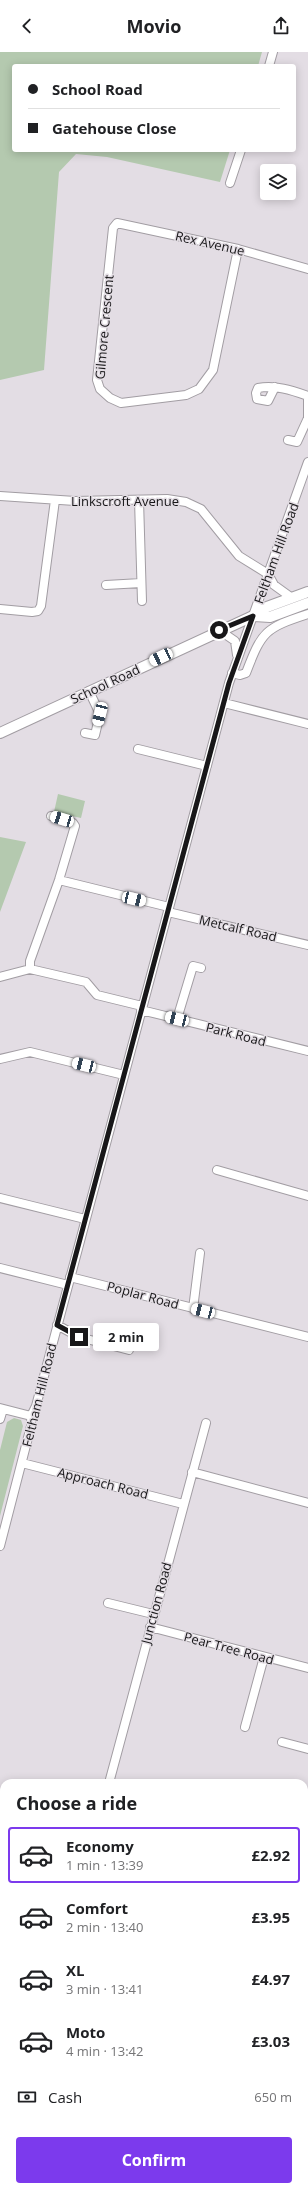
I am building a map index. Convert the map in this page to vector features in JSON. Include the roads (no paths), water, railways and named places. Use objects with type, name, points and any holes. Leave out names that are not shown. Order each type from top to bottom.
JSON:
[{"type":"main road","points":[[253,616],[267,607],[308,592]]},
{"type":"main road","points":[[253,616],[270,617],[308,603]]},
{"type":"main road","name":"School Road","points":[[0,733],[219,630],[253,616]]},
{"type":"street","points":[[270,64],[273,52]]},
{"type":"street","points":[[230,183],[240,152]]},
{"type":"street","name":"Rex Avenue","points":[[113,228],[117,223],[126,224],[238,249],[308,269]]},
{"type":"street","name":"Gilmore Crescent","points":[[113,228],[97,380],[100,389],[110,398],[121,403],[186,395],[199,389],[213,370],[238,249]]},
{"type":"street","points":[[275,387],[287,389],[308,396],[308,418],[297,442],[288,440]]},
{"type":"street","name":"Feltham Hill Road","points":[[0,1546],[31,1426],[31,1416],[36,1406],[232,673],[308,462]]},
{"type":"street","name":"Linkscroft Avenue","points":[[0,496],[55,500],[167,499],[186,502],[201,509],[239,556],[268,574]]},
{"type":"street","points":[[0,609],[32,612],[38,611],[41,606],[55,500]]},
{"type":"street","points":[[139,500],[142,600]]},
{"type":"street","points":[[268,574],[274,585],[292,598]]},
{"type":"street","points":[[106,585],[141,583]]},
{"type":"street","points":[[232,673],[240,675],[246,673],[257,644],[266,633],[282,623],[308,614]]},
{"type":"street","points":[[219,630],[234,641],[237,646],[237,660]]},
{"type":"street","points":[[85,733],[95,735],[100,714],[89,691]]},
{"type":"street","points":[[224,703],[307,726]]},
{"type":"street","points":[[138,749],[207,766]]},
{"type":"street","points":[[0,977],[30,969],[30,961],[59,880],[75,826],[73,823],[52,816]]},
{"type":"street","name":"Metcalf Road","points":[[59,880],[168,910],[308,945]]},
{"type":"street","points":[[177,1019],[193,966],[201,968]]},
{"type":"street","name":"Park Road","points":[[30,969],[86,982],[97,995],[177,1019],[308,1051]]},
{"type":"street","points":[[0,1059],[30,1052],[124,1075]]},
{"type":"street","points":[[217,1170],[308,1196]]},
{"type":"street","points":[[0,1198],[85,1220]]},
{"type":"street","points":[[193,1309],[200,1253]]},
{"type":"street","points":[[0,1268],[68,1286]]},
{"type":"street","name":"Poplar Road","points":[[70,1277],[308,1337]]},
{"type":"street","points":[[57,1325],[79,1337],[129,1350]]},
{"type":"street","points":[[0,1419],[1,1409],[31,1416]]},
{"type":"street","name":"Junction Road","points":[[113,1779],[153,1614],[206,1422]]},
{"type":"street","name":"Approach Road","points":[[22,1463],[183,1504]]},
{"type":"street","points":[[192,1472],[308,1503]]},
{"type":"street","points":[[108,1602],[153,1614]]},
{"type":"street","name":"Pear Tree Road","points":[[150,1627],[308,1668]]},
{"type":"street","points":[[245,1727],[264,1656]]},
{"type":"street","points":[[282,1742],[308,1749]]}]
